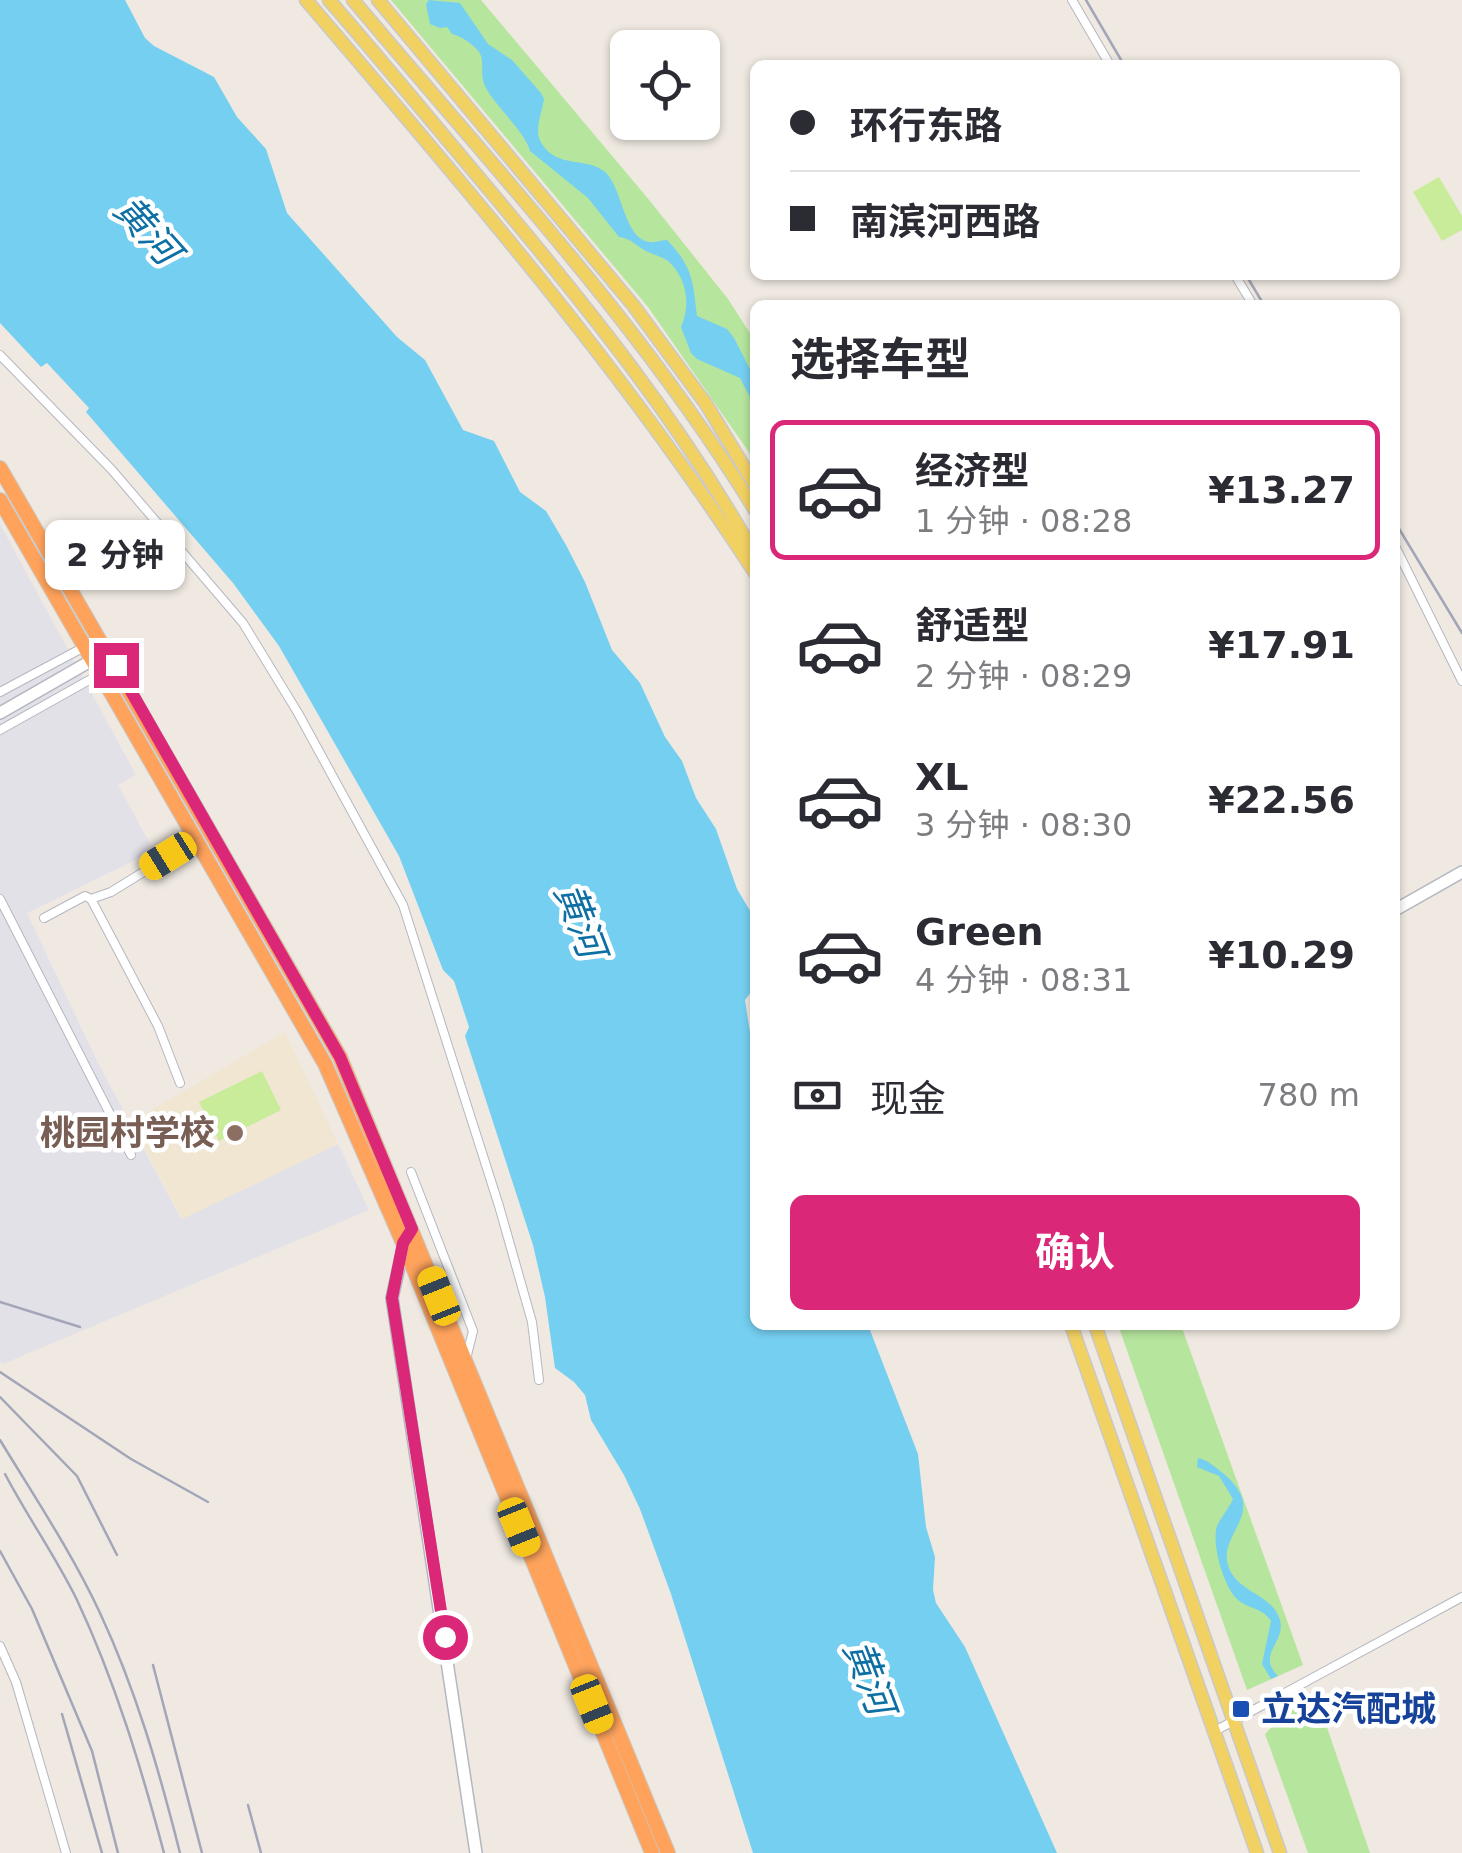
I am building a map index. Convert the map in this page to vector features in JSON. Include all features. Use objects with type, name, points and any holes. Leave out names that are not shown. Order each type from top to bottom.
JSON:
[{"type":"highway","points":[[0,468],[197,838],[325,1064],[403,1243],[652,1853]]},
{"type":"highway","points":[[0,500],[101,655],[340,1057],[668,1853]]},
{"type":"main road","points":[[306,0],[476,200],[648,416],[750,566]]},
{"type":"main road","points":[[329,0],[550,261],[642,378],[675,422],[750,547]]},
{"type":"main road","points":[[353,0],[566,252],[658,369],[750,502]]},
{"type":"main road","points":[[378,0],[633,305],[706,404],[750,477]]},
{"type":"main road","points":[[1073,1330],[1257,1853]]},
{"type":"main road","points":[[1096,1330],[1280,1853]]},
{"type":"street","points":[[1072,0],[1107,60]]},
{"type":"street","points":[[0,354],[112,470],[244,624],[298,713],[403,904],[499,1206],[532,1322],[539,1380]]},
{"type":"street","points":[[1400,556],[1462,681]]},
{"type":"street","points":[[0,692],[101,655]]},
{"type":"street","points":[[0,713],[101,655]]},
{"type":"street","points":[[0,730],[101,655]]},
{"type":"street","points":[[91,899],[111,892],[197,838]]},
{"type":"street","points":[[1400,907],[1462,872]]},
{"type":"street","points":[[44,918],[85,896],[91,899],[158,1026],[180,1083]]},
{"type":"street","points":[[0,899],[131,1156]]},
{"type":"street","points":[[410,1172],[473,1331],[466,1364]]},
{"type":"street","points":[[412,1229],[403,1243],[392,1298],[476,1853]]},
{"type":"street","points":[[1213,1732],[1462,1597]]},
{"type":"street","points":[[0,1646],[16,1682],[66,1853]]},
{"type":"shaded area","points":[[0,524],[136,775],[118,785],[154,851],[27,913],[97,1061],[181,1219],[338,1144],[369,1210],[3,1364],[0,1362]]},
{"type":"shaded area","name":"桃园村学校","points":[[285,1032],[338,1144],[182,1219],[131,1122]]},
{"type":"green space","points":[[391,0],[481,0],[728,299],[750,333],[750,454],[648,307]]},
{"type":"green space","points":[[1439,177],[1462,216],[1462,230],[1442,241],[1413,192]]},
{"type":"green space","points":[[262,1071],[281,1110],[219,1141],[199,1102]]},
{"type":"green space","points":[[1120,1330],[1183,1330],[1303,1665],[1247,1690]]},
{"type":"green space","points":[[1319,1704],[1370,1853],[1308,1853],[1265,1734],[1287,1711]]},
{"type":"water","name":"黄河","points":[[0,0],[125,0],[145,38],[154,46],[214,77],[237,117],[266,149],[287,213],[397,337],[425,360],[463,430],[494,441],[520,492],[546,511],[585,582],[612,650],[640,683],[665,737],[682,761],[750,911],[750,994],[745,1000],[750,1032],[750,1330],[870,1330],[918,1454],[926,1527],[935,1557],[936,1603],[965,1647],[1057,1853],[753,1853],[640,1509],[591,1420],[585,1395],[555,1368],[533,1245],[465,1036],[469,1027],[454,981],[443,970],[399,856],[279,646],[233,583],[86,412],[89,408],[47,363],[41,367],[0,323]]},
{"type":"water","points":[[429,0],[460,3],[488,44],[512,60],[541,93],[544,99],[538,134],[548,152],[605,172],[635,233],[651,242],[667,240],[676,250],[690,275],[697,316],[727,329],[750,369],[750,397],[740,378],[691,353],[681,327],[686,310],[685,292],[674,268],[665,259],[619,237],[588,198],[530,151],[484,84],[479,52],[447,27],[430,24],[426,4]]},
{"type":"water","points":[[1198,1458],[1224,1474],[1243,1500],[1240,1522],[1227,1553],[1228,1565],[1238,1582],[1270,1604],[1280,1620],[1270,1661],[1278,1676],[1271,1679],[1262,1664],[1271,1621],[1233,1594],[1217,1554],[1217,1526],[1233,1499],[1219,1476],[1197,1467]]},
{"type":"railway","points":[[1086,0],[1121,60]]},
{"type":"railway","points":[[1249,280],[1261,300]]},
{"type":"railway","points":[[1400,530],[1462,633]]},
{"type":"railway","points":[[0,1302],[80,1327]]},
{"type":"railway","points":[[0,1372],[131,1459],[208,1502]]},
{"type":"railway","points":[[0,1397],[77,1476],[117,1555]]},
{"type":"railway","points":[[0,1440],[77,1569],[113,1642],[146,1731],[180,1853]]},
{"type":"railway","points":[[5,1474],[69,1584],[91,1631],[126,1725],[164,1853]]},
{"type":"railway","points":[[0,1551],[32,1609],[92,1751],[118,1853]]},
{"type":"railway","points":[[153,1665],[202,1853]]},
{"type":"railway","points":[[62,1714],[102,1853]]},
{"type":"railway","points":[[248,1805],[261,1853]]},
{"type":"place","name":"桃园村学校","points":[[235,1133]]},
{"type":"place","name":"立达汽配城","points":[[1241,1709]]},
{"type":"route","points":[[116,665],[340,1057],[412,1229],[403,1243],[392,1298],[445,1637]]}]
